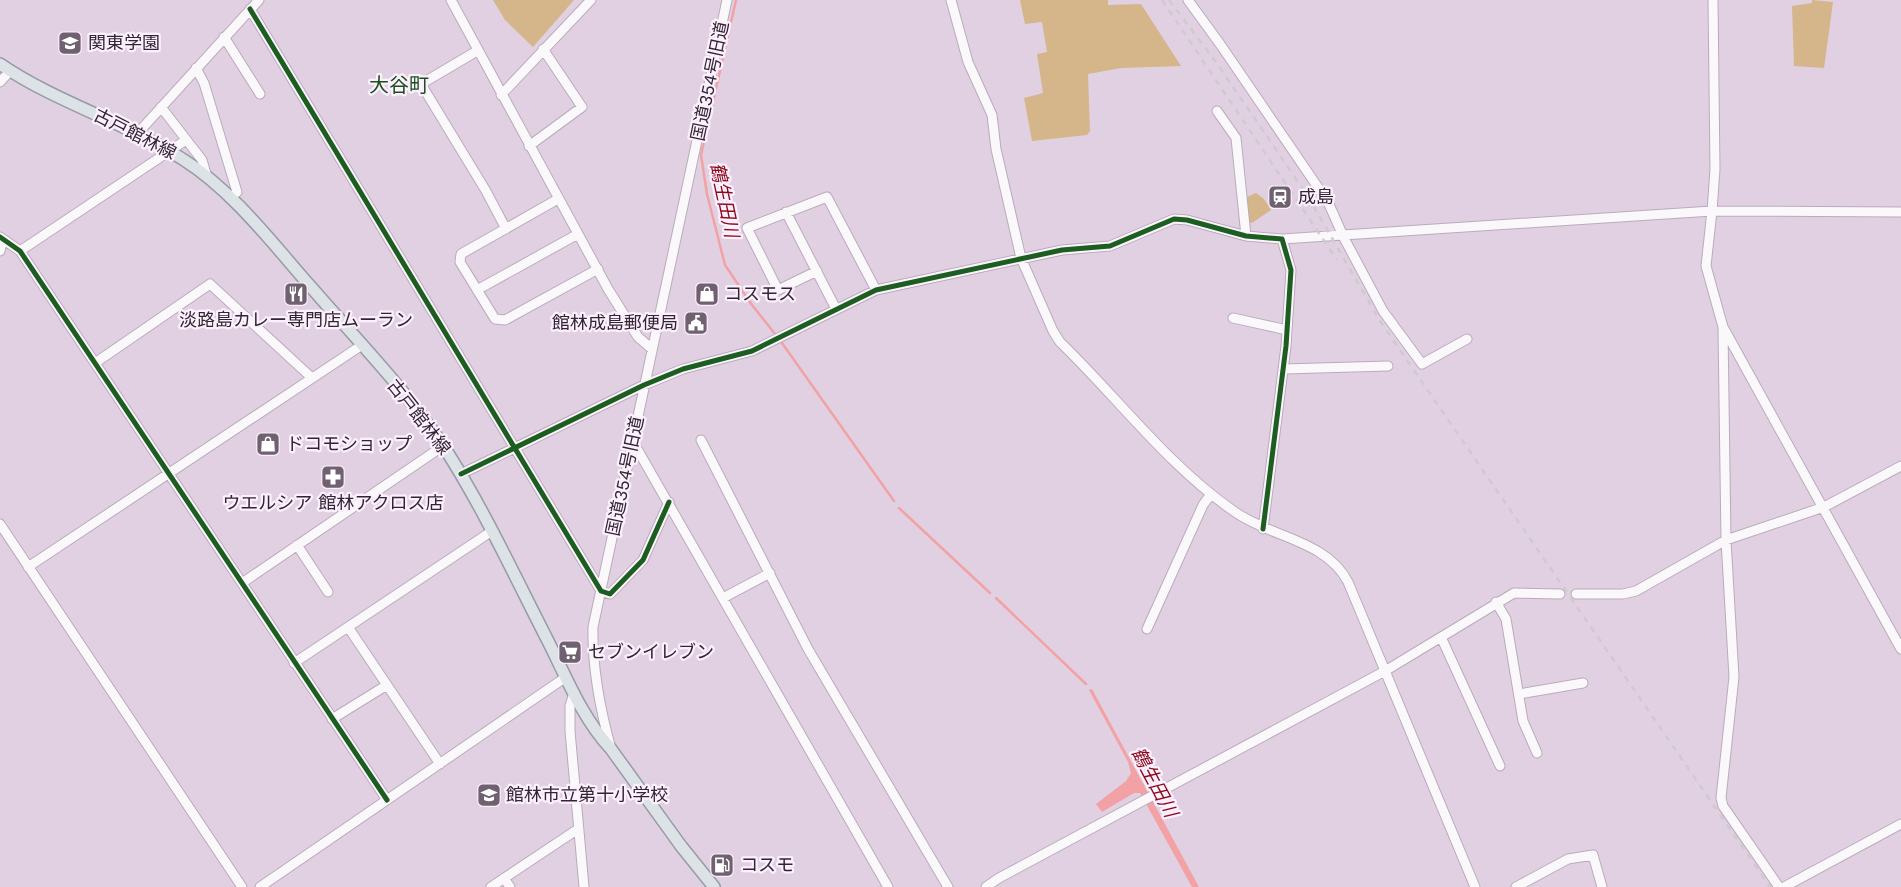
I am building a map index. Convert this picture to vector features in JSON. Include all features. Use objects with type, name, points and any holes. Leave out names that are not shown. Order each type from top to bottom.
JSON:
[{"type":"main road","name":"古戸館林線","points":[[0,64],[10,71],[170,150],[207,177],[230,198],[362,345],[443,446],[492,531],[574,693],[600,737],[611,748],[649,804],[714,887]]},
{"type":"street","points":[[137,134],[259,0]]},
{"type":"street","points":[[451,0],[501,95],[598,269],[638,337],[652,349]]},
{"type":"street","points":[[501,95],[542,49],[591,0]]},
{"type":"street","name":"国道354号旧道","points":[[611,748],[598,696],[594,665],[593,628],[727,0]]},
{"type":"street","points":[[951,0],[968,62],[992,115],[996,149],[1021,258],[1053,331],[1060,342],[1140,426],[1211,494],[1236,513],[1263,528],[1310,547],[1329,557],[1340,567],[1348,582],[1475,887]]},
{"type":"street","points":[[1188,0],[1294,150],[1332,208],[1343,234],[1383,311],[1422,364],[1467,339]]},
{"type":"street","points":[[1712,0],[1715,169],[1706,266],[1723,327],[1901,649]]},
{"type":"street","points":[[250,9],[601,591],[610,594],[643,560],[669,502]]},
{"type":"street","points":[[224,37],[260,94]]},
{"type":"street","points":[[530,146],[582,107],[542,49]]},
{"type":"street","points":[[477,51],[421,84],[486,191],[506,229]]},
{"type":"street","points":[[196,68],[204,83],[237,192],[230,198]]},
{"type":"street","points":[[0,82],[10,71]]},
{"type":"street","points":[[161,108],[202,160],[207,177]]},
{"type":"street","points":[[1217,111],[1236,138],[1246,236]]},
{"type":"street","points":[[20,251],[170,150],[174,150],[186,140]]},
{"type":"street","points":[[817,271],[778,290],[747,228],[827,197],[876,290]]},
{"type":"street","points":[[558,199],[461,254],[460,262],[495,319],[505,320],[598,269]]},
{"type":"street","points":[[460,474],[644,385],[683,369],[752,351],[876,290],[1062,250],[1110,246],[1174,220],[1187,220],[1246,236],[1282,238],[1712,211],[1901,212]]},
{"type":"street","points":[[786,212],[836,309]]},
{"type":"street","points":[[477,290],[578,234]]},
{"type":"street","points":[[0,251],[2,238],[20,251],[387,800]]},
{"type":"street","points":[[1263,528],[1284,369],[1291,270],[1282,238]]},
{"type":"street","points":[[95,363],[210,284],[312,378]]},
{"type":"street","points":[[1233,318],[1287,330]]},
{"type":"street","points":[[1723,327],[1726,540],[1734,677],[1722,802],[1778,887]]},
{"type":"street","points":[[28,567],[362,345]]},
{"type":"street","points":[[1284,369],[1388,366]]},
{"type":"street","points":[[632,440],[888,887]]},
{"type":"street","points":[[701,440],[808,649],[948,887]]},
{"type":"street","points":[[242,583],[443,446]]},
{"type":"street","points":[[1576,594],[1622,594],[1636,591],[1726,540],[1824,507],[1901,466]]},
{"type":"street","points":[[1146,629],[1203,505],[1211,494]]},
{"type":"street","points":[[0,524],[242,887]]},
{"type":"street","points":[[294,663],[492,531]]},
{"type":"street","points":[[297,545],[328,592]]},
{"type":"street","points":[[723,598],[770,572]]},
{"type":"street","points":[[986,887],[1385,671],[1496,602],[1514,593],[1560,594]]},
{"type":"street","points":[[1496,602],[1506,619],[1523,721],[1537,753]]},
{"type":"street","points":[[348,627],[440,764]]},
{"type":"street","points":[[1441,637],[1500,766]]},
{"type":"street","points":[[260,887],[566,677]]},
{"type":"street","points":[[1519,694],[1583,683]]},
{"type":"street","points":[[332,719],[387,685]]},
{"type":"street","points":[[574,693],[570,706],[570,731],[584,887]]},
{"type":"street","points":[[1784,887],[1901,824]]},
{"type":"street","points":[[491,887],[578,828]]},
{"type":"street","points":[[1516,887],[1568,859],[1593,855],[1602,887]]},
{"type":"street","points":[[504,878],[510,887]]},
{"type":"shaded area","points":[[493,0],[574,0],[533,47],[505,20]]},
{"type":"shaded area","points":[[1020,0],[1108,0],[1108,5],[1141,4],[1181,66],[1121,68],[1088,74],[1090,131],[1087,135],[1032,141],[1024,98],[1043,93],[1037,54],[1047,52],[1042,22],[1025,24]]},
{"type":"shaded area","points":[[1812,0],[1833,2],[1824,68],[1794,66],[1792,6],[1812,3]]},
{"type":"shaded area","points":[[1256,193],[1264,199],[1271,210],[1252,223],[1249,222],[1247,197]]},
{"type":"shaded area","points":[[1092,689],[1199,887],[1192,887],[1140,793],[1134,793],[1102,812],[1096,804],[1126,781],[1131,773],[1128,762],[1089,690]]},
{"type":"waterway","name":"鶴生田川","points":[[736,0],[701,155],[707,194],[725,265],[752,305],[775,334]]},
{"type":"waterway","name":"鶴生田川","points":[[782,343],[894,501]]},
{"type":"waterway","name":"鶴生田川","points":[[899,508],[990,593]]},
{"type":"waterway","name":"鶴生田川","points":[[996,598],[1086,684]]},
{"type":"railway","points":[[1162,0],[1337,260]]},
{"type":"railway","points":[[1169,0],[1216,62],[1307,195],[1380,321],[1770,887]]},
{"type":"cycle path","points":[[250,9],[601,591],[610,594],[643,560],[669,502]]},
{"type":"cycle path","points":[[461,474],[644,385],[683,369],[752,351],[876,290],[1062,250],[1110,246],[1174,219],[1187,220],[1246,236],[1282,239],[1291,270],[1286,346],[1263,529]]},
{"type":"cycle path","points":[[0,237],[20,251],[387,800]]},
{"type":"place","name":"関東学園","points":[[70,43]]},
{"type":"place","name":"成島","points":[[1280,197]]},
{"type":"place","name":"淡路島カレー専門店ムーラン","points":[[296,294]]},
{"type":"place","name":"コスモス","points":[[707,294]]},
{"type":"place","name":"館林成島郵便局","points":[[696,323]]},
{"type":"place","name":"ドコモショップ","points":[[268,444]]},
{"type":"place","name":"ウエルシア 館林アクロス店","points":[[333,477]]},
{"type":"place","name":"セブンイレブン","points":[[570,652]]},
{"type":"place","name":"館林市立第十小学校","points":[[489,795]]},
{"type":"place","name":"コスモ","points":[[722,865]]},
{"type":"district","name":"大谷町","points":[[399,85]]}]
